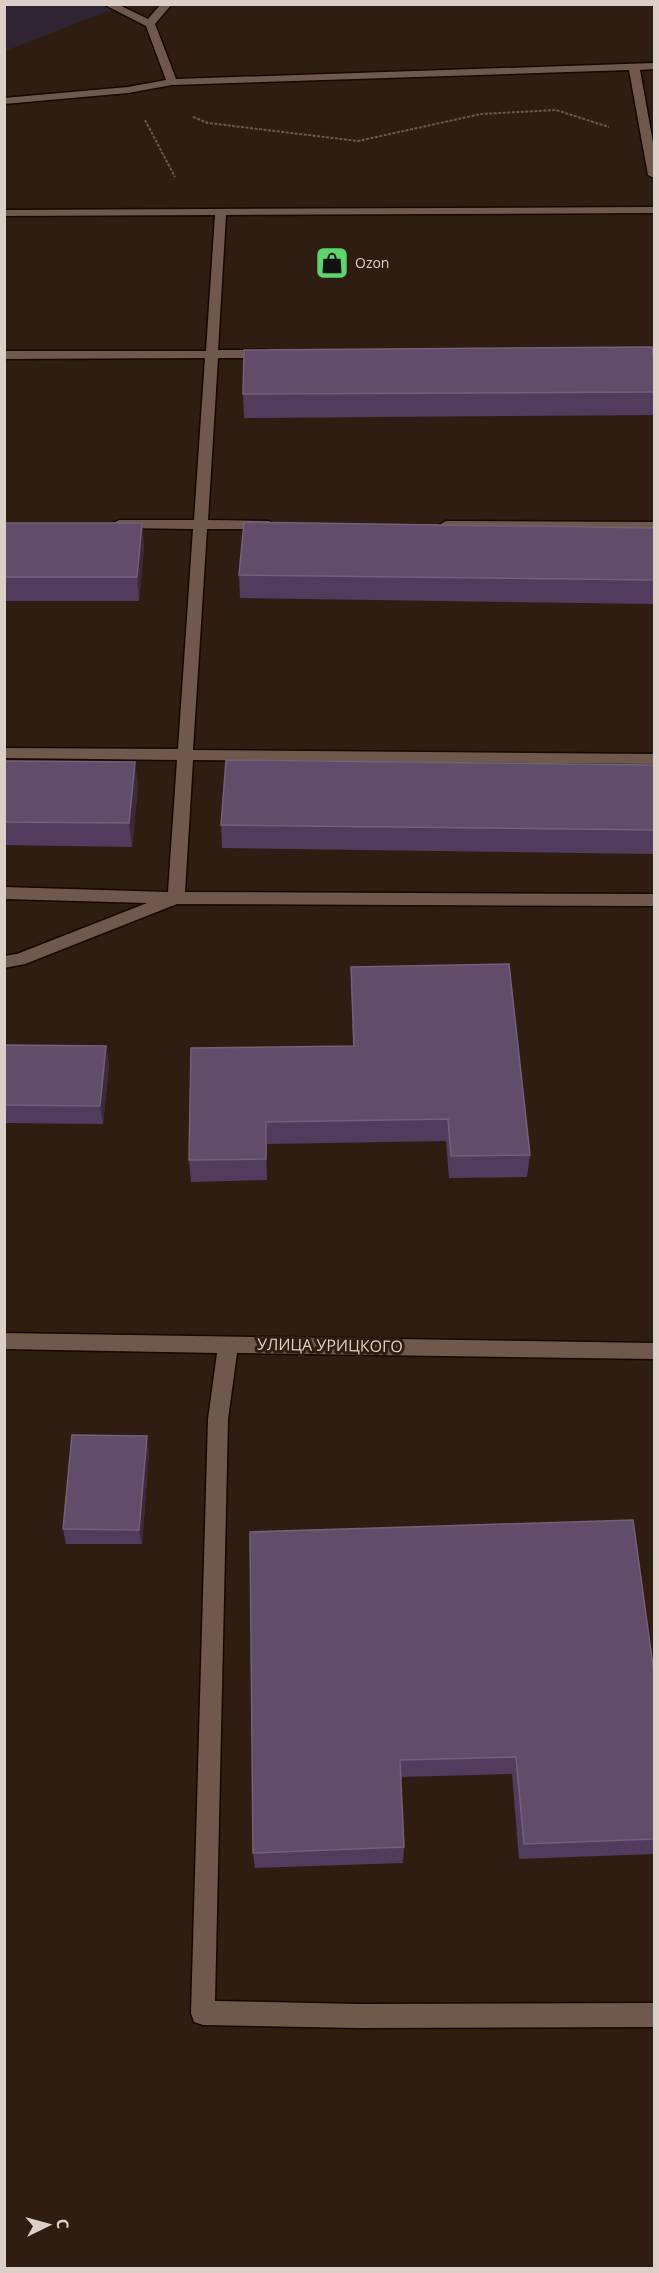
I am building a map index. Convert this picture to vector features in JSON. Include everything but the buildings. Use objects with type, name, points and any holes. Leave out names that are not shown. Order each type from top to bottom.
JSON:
[{"type":"street","points":[[108,4],[150,24],[172,82]]},
{"type":"street","points":[[150,24],[167,4]]},
{"type":"street","points":[[4,101],[128,90],[172,82],[654,66]]},
{"type":"street","points":[[634,67],[654,175]]},
{"type":"street","points":[[4,213],[654,210]]},
{"type":"street","points":[[176,898],[221,212]]},
{"type":"street","points":[[4,355],[284,354]]},
{"type":"street","points":[[108,524],[284,525]]},
{"type":"street","points":[[428,525],[654,526]]},
{"type":"street","points":[[4,753],[654,759]]},
{"type":"street","points":[[4,893],[176,898],[654,900]]},
{"type":"street","points":[[4,962],[19,960],[176,898]]},
{"type":"street","name":"УЛИЦА УРИЦКОГО","points":[[4,1341],[654,1351]]},
{"type":"street","points":[[228,1344],[218,1419],[203,2013],[358,2016],[654,2015]]},
{"type":"path","points":[[128,90],[208,123],[358,141],[481,114],[556,110],[616,129],[649,147]]},
{"type":"path","points":[[128,90],[194,212]]},
{"type":"shaded area","points":[[5,5],[124,5],[5,51]]},
{"type":"place","name":"Ozon","points":[[332,263]]}]
